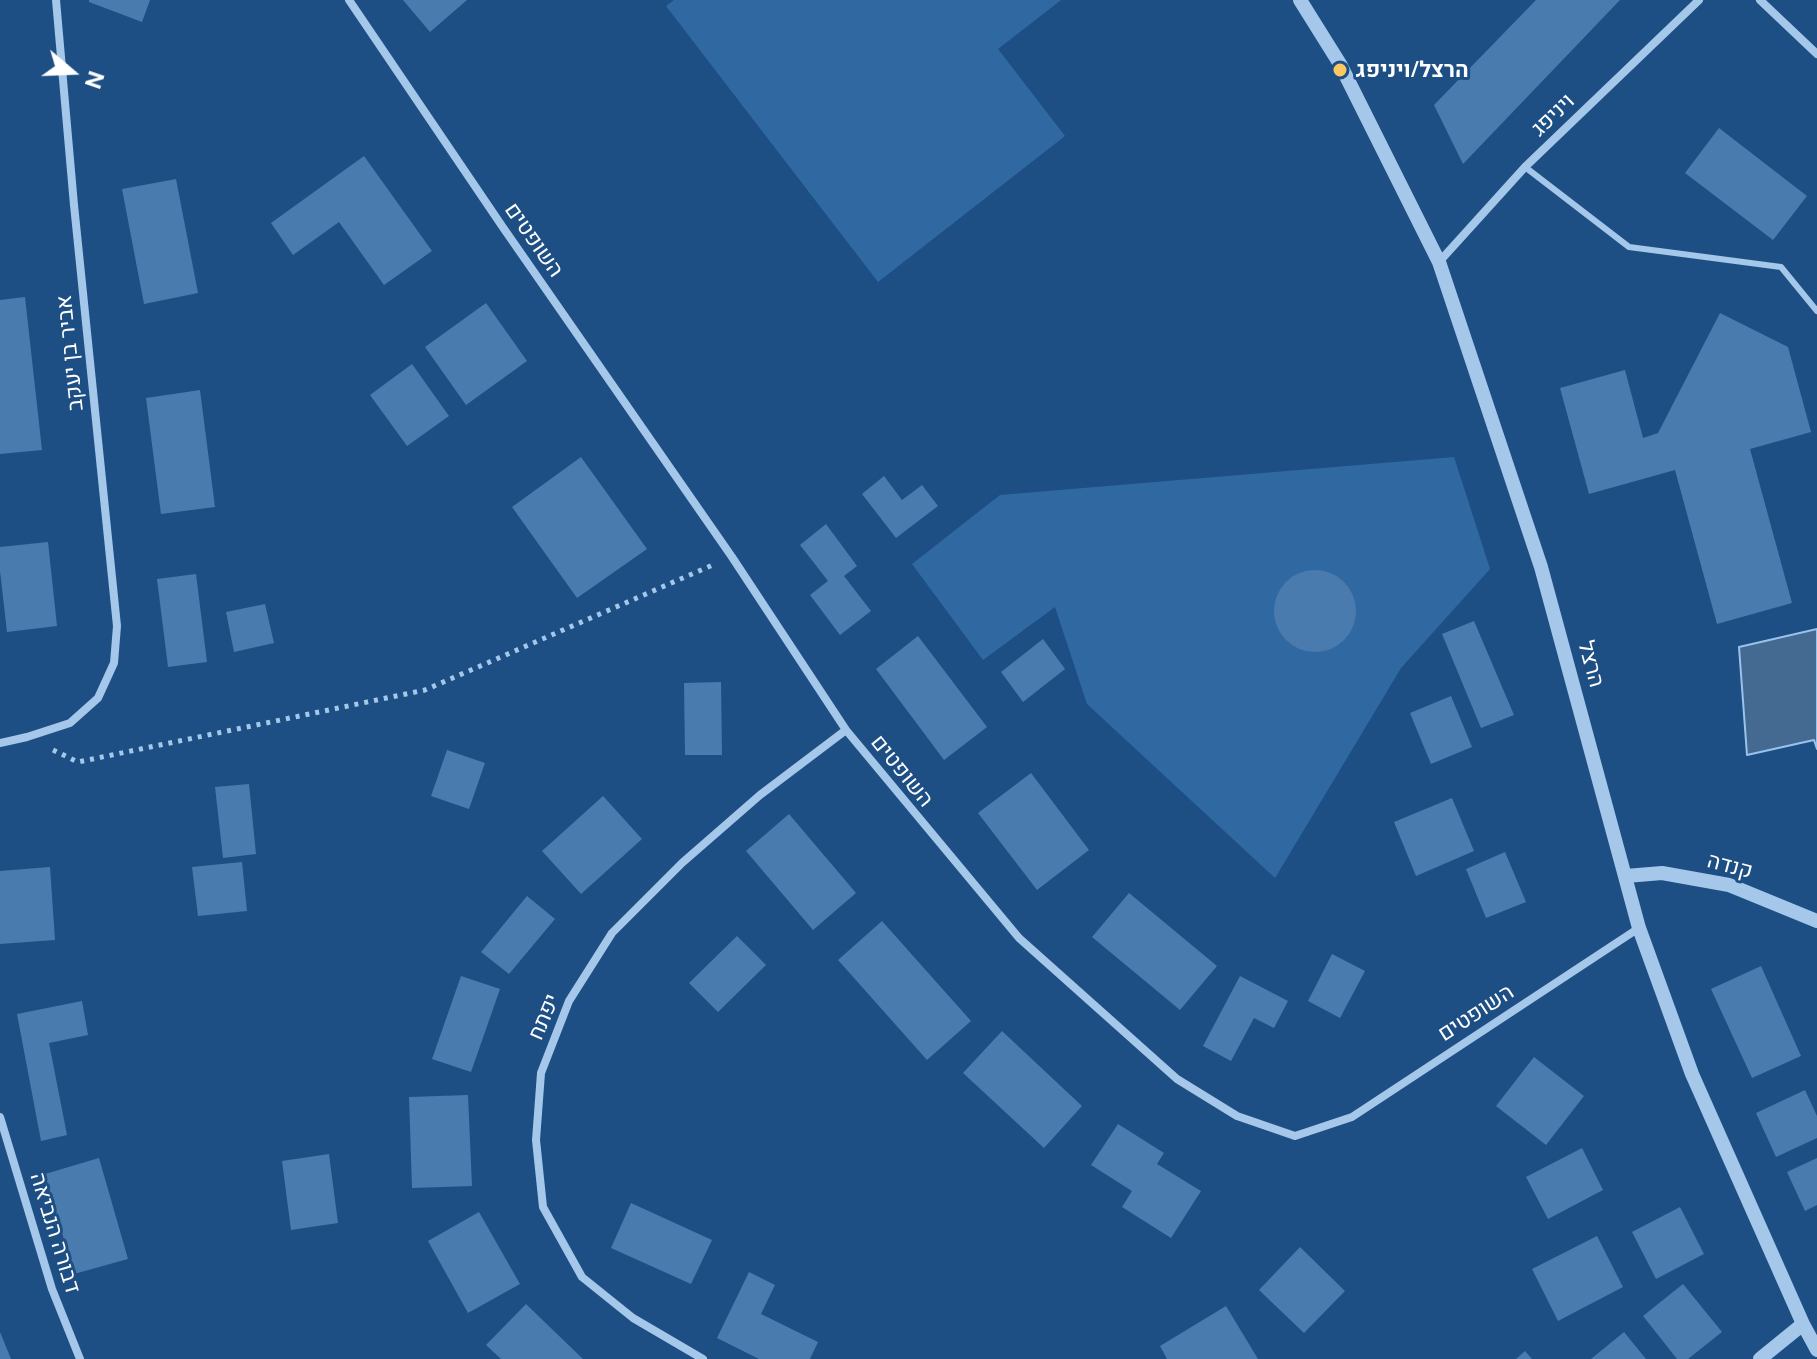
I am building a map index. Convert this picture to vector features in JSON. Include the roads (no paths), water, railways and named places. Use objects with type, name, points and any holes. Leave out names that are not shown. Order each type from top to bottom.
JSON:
[{"type":"street","name":"אביר בן יעקב","points":[[1,744],[70,723],[98,698],[114,663],[117,626],[56,0]]},
{"type":"street","name":"השופטים","points":[[349,0],[732,557],[846,730],[1019,938],[1177,1079],[1237,1116],[1295,1136],[1352,1117],[1639,928]]},
{"type":"street","name":"הרצל","points":[[1300,0],[1340,64],[1439,262],[1541,567],[1639,928],[1692,1074],[1817,1350]]},
{"type":"street","name":"ויניפג","points":[[1439,262],[1525,167],[1699,0]]},
{"type":"street","points":[[1760,0],[1817,54]]},
{"type":"street","name":"יפתח","points":[[703,1359],[633,1318],[582,1277],[543,1207],[536,1140],[541,1073],[569,1001],[612,933],[682,863],[760,795],[846,730]]},
{"type":"street","name":"קנדה","points":[[1626,876],[1662,873],[1729,885],[1817,921]]},
{"type":"street","name":"דבורה הנביאה","points":[[0,1117],[52,1289],[80,1359]]},
{"type":"street","points":[[1760,1359],[1803,1324]]},
{"type":"lane","points":[[1525,167],[1629,247],[1781,267],[1817,311]]},
{"type":"place","name":"הרצל/ויניפג","points":[[1340,70]]}]
